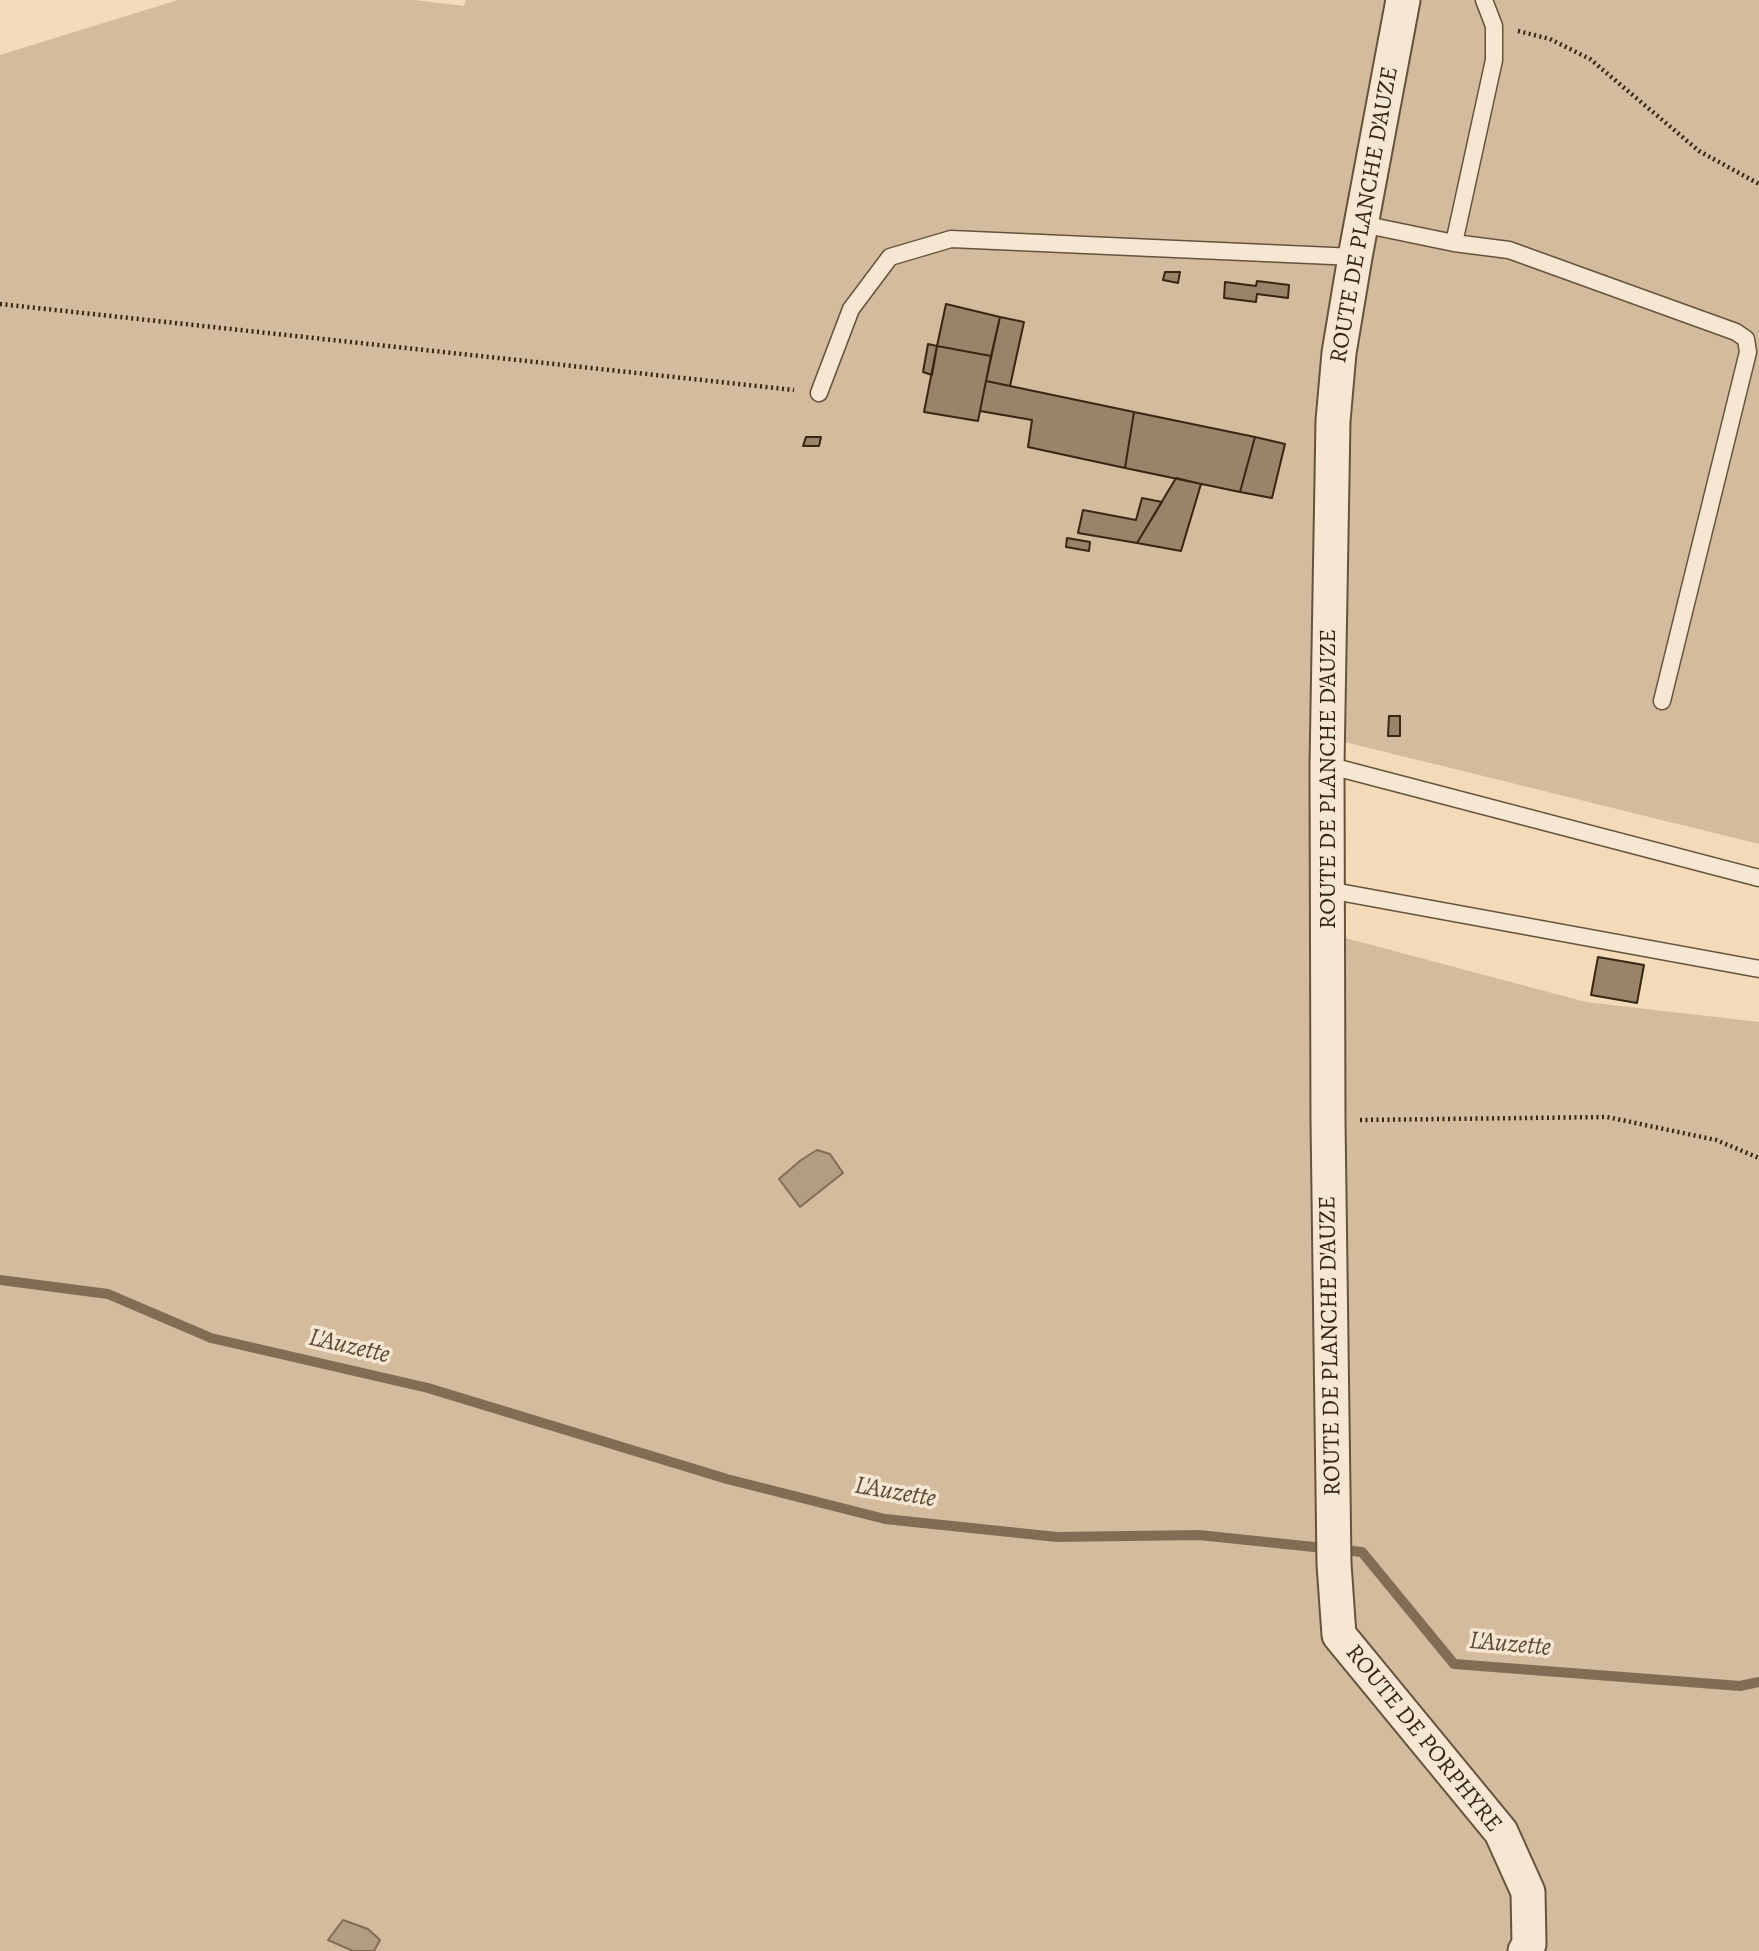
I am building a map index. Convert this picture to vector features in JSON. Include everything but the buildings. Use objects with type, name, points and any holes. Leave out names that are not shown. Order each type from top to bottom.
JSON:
[{"type":"street","name":"ROUTE DE PLANCHE D'AUZE","points":[[1334,1564],[1328,1121],[1327,765],[1333,421],[1339,353],[1355,257],[1404,0]]},
{"type":"street","name":"ROUTE DE PORPHYRE","points":[[1334,1564],[1339,1635],[1501,1832],[1528,1892],[1529,1944],[1525,1951]]},
{"type":"lane","points":[[1454,243],[1494,60],[1494,26],[1484,0]]},
{"type":"lane","points":[[1362,224],[1454,243],[1509,250],[1736,332],[1746,340],[1748,352],[1662,701]]},
{"type":"lane","points":[[819,393],[850,309],[890,257],[951,239],[1355,257]]},
{"type":"lane","points":[[1327,765],[1759,878]]},
{"type":"lane","points":[[1328,890],[1759,969]]},
{"type":"path","points":[[1494,26],[1550,39],[1590,59],[1699,151],[1759,184]]},
{"type":"path","points":[[0,304],[819,393]]},
{"type":"path","points":[[1328,1121],[1606,1117],[1716,1140],[1759,1158]]},
{"type":"shaded area","points":[[178,0],[415,0],[464,6],[466,0],[1759,0],[1759,844],[1345,742],[1345,938],[1586,1002],[1759,1022],[1759,1951],[0,1951],[0,55]]},
{"type":"shaded area","points":[[817,1150],[830,1154],[843,1173],[800,1207],[779,1179]]},
{"type":"shaded area","points":[[343,1920],[368,1929],[380,1940],[374,1951],[353,1951],[328,1940]]},
{"type":"waterway","name":"L'Auzette","points":[[0,1280],[108,1294],[211,1338],[428,1388],[727,1479],[885,1519],[1057,1537],[1199,1535],[1362,1552],[1454,1664],[1740,1686],[1759,1682]]}]
